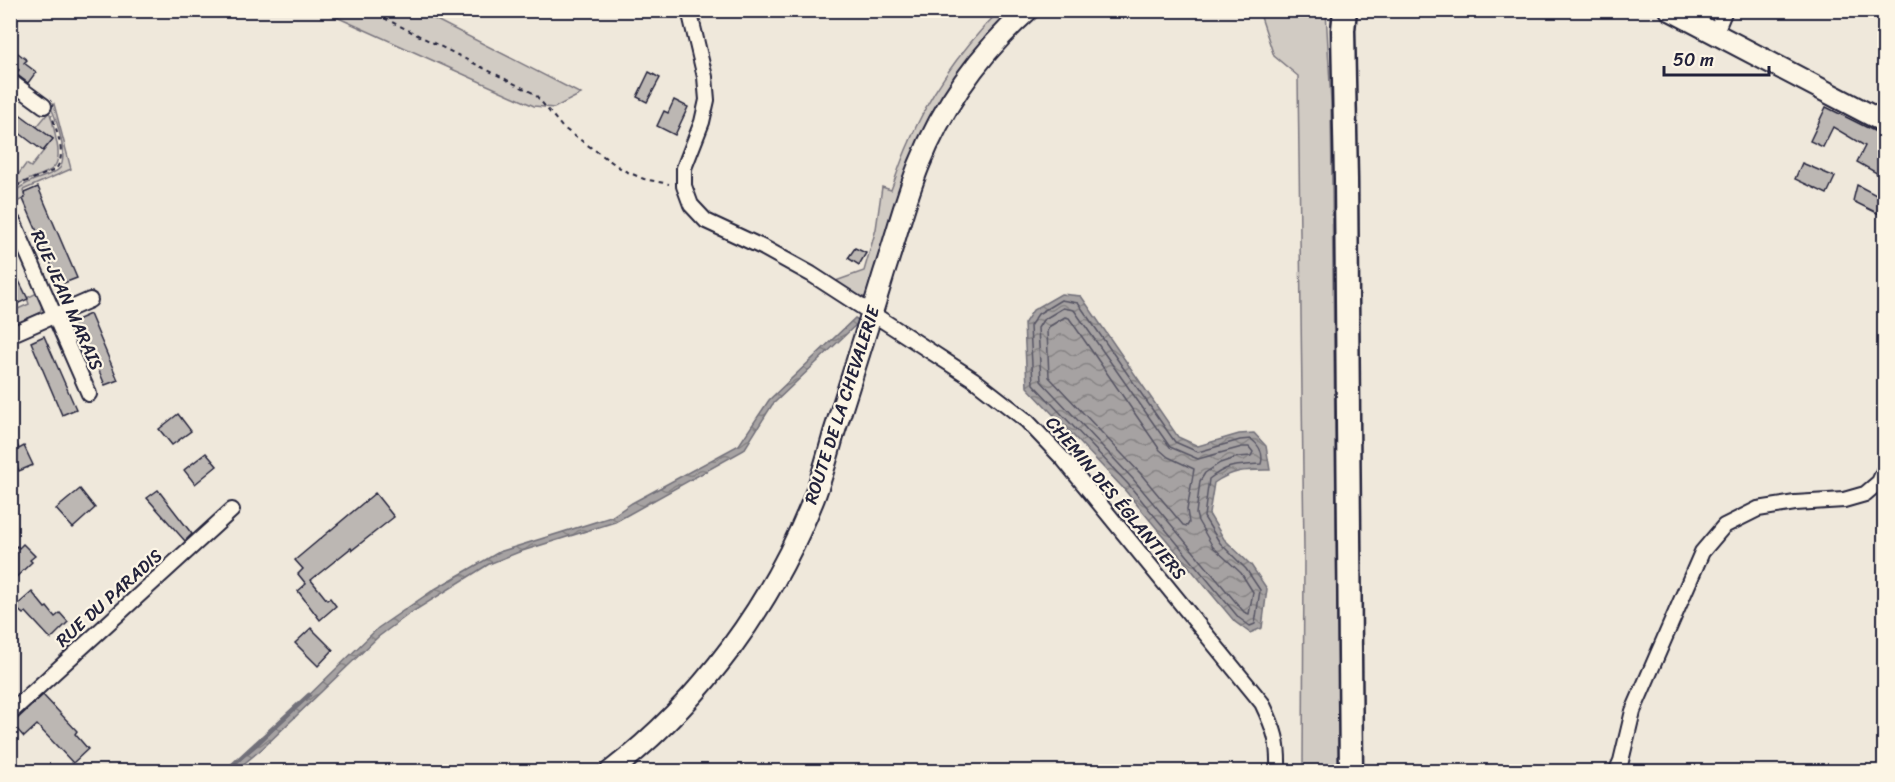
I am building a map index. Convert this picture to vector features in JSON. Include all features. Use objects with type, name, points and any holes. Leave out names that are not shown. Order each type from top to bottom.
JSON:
[{"type":"main road","points":[[1342,17],[1346,180],[1351,771]]},
{"type":"street","points":[[684,186],[684,168],[702,122],[707,100],[705,77],[689,10]]},
{"type":"street","name":"ROUTE DE LA CHEVALERIE","points":[[610,771],[656,733],[706,681],[749,625],[787,559],[814,497],[910,191],[934,133],[958,91],[980,60],[1028,10]]},
{"type":"street","points":[[1670,10],[1884,122]]},
{"type":"street","points":[[1715,34],[1725,10]]},
{"type":"street","points":[[10,81],[44,106]]},
{"type":"street","name":"CHEMIN DES ÉGLANTIERS","points":[[684,186],[691,204],[706,220],[811,274],[973,380],[1027,422],[1064,460],[1262,704],[1275,729],[1278,771]]},
{"type":"street","name":"RUE JEAN MARAIS","points":[[10,221],[14,223],[89,394]]},
{"type":"street","points":[[10,335],[90,300]]},
{"type":"street","points":[[1616,771],[1621,761],[1633,711],[1702,552],[1724,526],[1758,509],[1795,503],[1844,500],[1865,494],[1879,482],[1884,471]]},
{"type":"street","name":"RUE DU PARADIS","points":[[10,712],[232,510]]},
{"type":"path","points":[[368,10],[535,94],[562,127],[623,170],[644,179],[684,186]]},
{"type":"path","points":[[10,193],[20,184],[55,170],[60,162],[61,152],[51,112],[44,106]]},
{"type":"shaded area","points":[[323,11],[419,11],[581,94],[554,108],[534,106]]},
{"type":"shaded area","points":[[999,11],[1014,11],[985,41],[867,297],[857,297],[833,282],[864,271],[876,229],[882,187],[891,190],[904,154],[926,107],[960,56]]},
{"type":"shaded area","points":[[1259,11],[1326,11],[1331,103],[1339,771],[1303,771],[1304,551],[1298,76],[1274,56]]},
{"type":"shaded area","points":[[54,104],[71,169],[23,190],[25,198],[12,204],[10,196],[18,188],[52,174],[60,168],[63,155],[59,129],[51,108]]},
{"type":"shaded area","points":[[49,112],[58,153],[57,162],[46,173],[29,179],[11,190],[11,182],[26,164],[31,167],[53,139],[35,129]]},
{"type":"shaded area","points":[[37,293],[42,305],[40,313],[11,326],[11,312],[29,304],[27,298]]},
{"type":"water","points":[[1061,294],[1081,296],[1178,437],[1198,446],[1239,434],[1254,433],[1266,446],[1270,470],[1247,470],[1234,473],[1214,483],[1209,514],[1224,539],[1251,565],[1267,589],[1262,628],[1250,633],[1235,622],[1123,488],[1027,387],[1024,324],[1033,310]]},
{"type":"water","points":[[855,318],[860,321],[772,405],[744,450],[615,522],[519,552],[489,564],[409,614],[378,637],[263,748],[235,771],[225,772],[259,744],[378,628],[435,589],[499,552],[611,517],[632,503],[739,445],[769,400]]},
{"type":"building","points":[[10,47],[27,60],[24,63],[36,72],[28,83],[16,74],[19,70],[10,63]]},
{"type":"building","points":[[649,72],[660,78],[647,102],[637,97]]},
{"type":"building","points":[[674,100],[688,107],[675,135],[657,126],[664,111],[668,113]]},
{"type":"building","points":[[10,107],[53,139],[43,151],[10,126]]},
{"type":"building","points":[[1826,107],[1884,136],[1884,167],[1880,175],[1857,162],[1865,146],[1833,127],[1823,147],[1810,141]]},
{"type":"building","points":[[1802,163],[1835,177],[1827,194],[1795,179]]},
{"type":"building","points":[[1857,185],[1884,199],[1879,214],[1853,201]]},
{"type":"building","points":[[38,187],[77,278],[64,283],[62,279],[58,280],[23,199],[25,198],[24,193]]},
{"type":"building","points":[[855,248],[866,253],[859,265],[848,258]]},
{"type":"building","points":[[10,263],[28,299],[10,307]]},
{"type":"building","points":[[90,314],[118,380],[105,385],[94,359],[89,361],[72,322]]},
{"type":"building","points":[[44,336],[76,409],[62,415],[31,342]]},
{"type":"building","points":[[178,414],[191,431],[172,445],[159,429]]},
{"type":"building","points":[[10,430],[19,449],[24,446],[33,465],[19,471],[17,466],[13,467],[10,461]]},
{"type":"building","points":[[206,453],[217,466],[195,484],[184,470]]},
{"type":"building","points":[[80,489],[95,508],[73,528],[56,509]]},
{"type":"building","points":[[158,490],[192,534],[185,541],[147,498]]},
{"type":"building","points":[[375,493],[394,517],[311,580],[327,600],[330,598],[336,606],[320,620],[298,591],[306,584],[298,574],[303,569],[295,560]]},
{"type":"building","points":[[23,544],[35,556],[30,560],[32,562],[10,583],[10,552]]},
{"type":"building","points":[[32,592],[55,617],[60,613],[68,622],[51,639],[26,612],[23,614],[15,607]]},
{"type":"building","points":[[311,628],[333,650],[318,666],[295,643]]},
{"type":"building","points":[[43,695],[77,731],[75,734],[88,749],[73,763],[37,725],[24,737],[16,728],[10,733],[10,722],[16,720]]},
{"type":"waterway","points":[[225,772],[309,695]]}]
